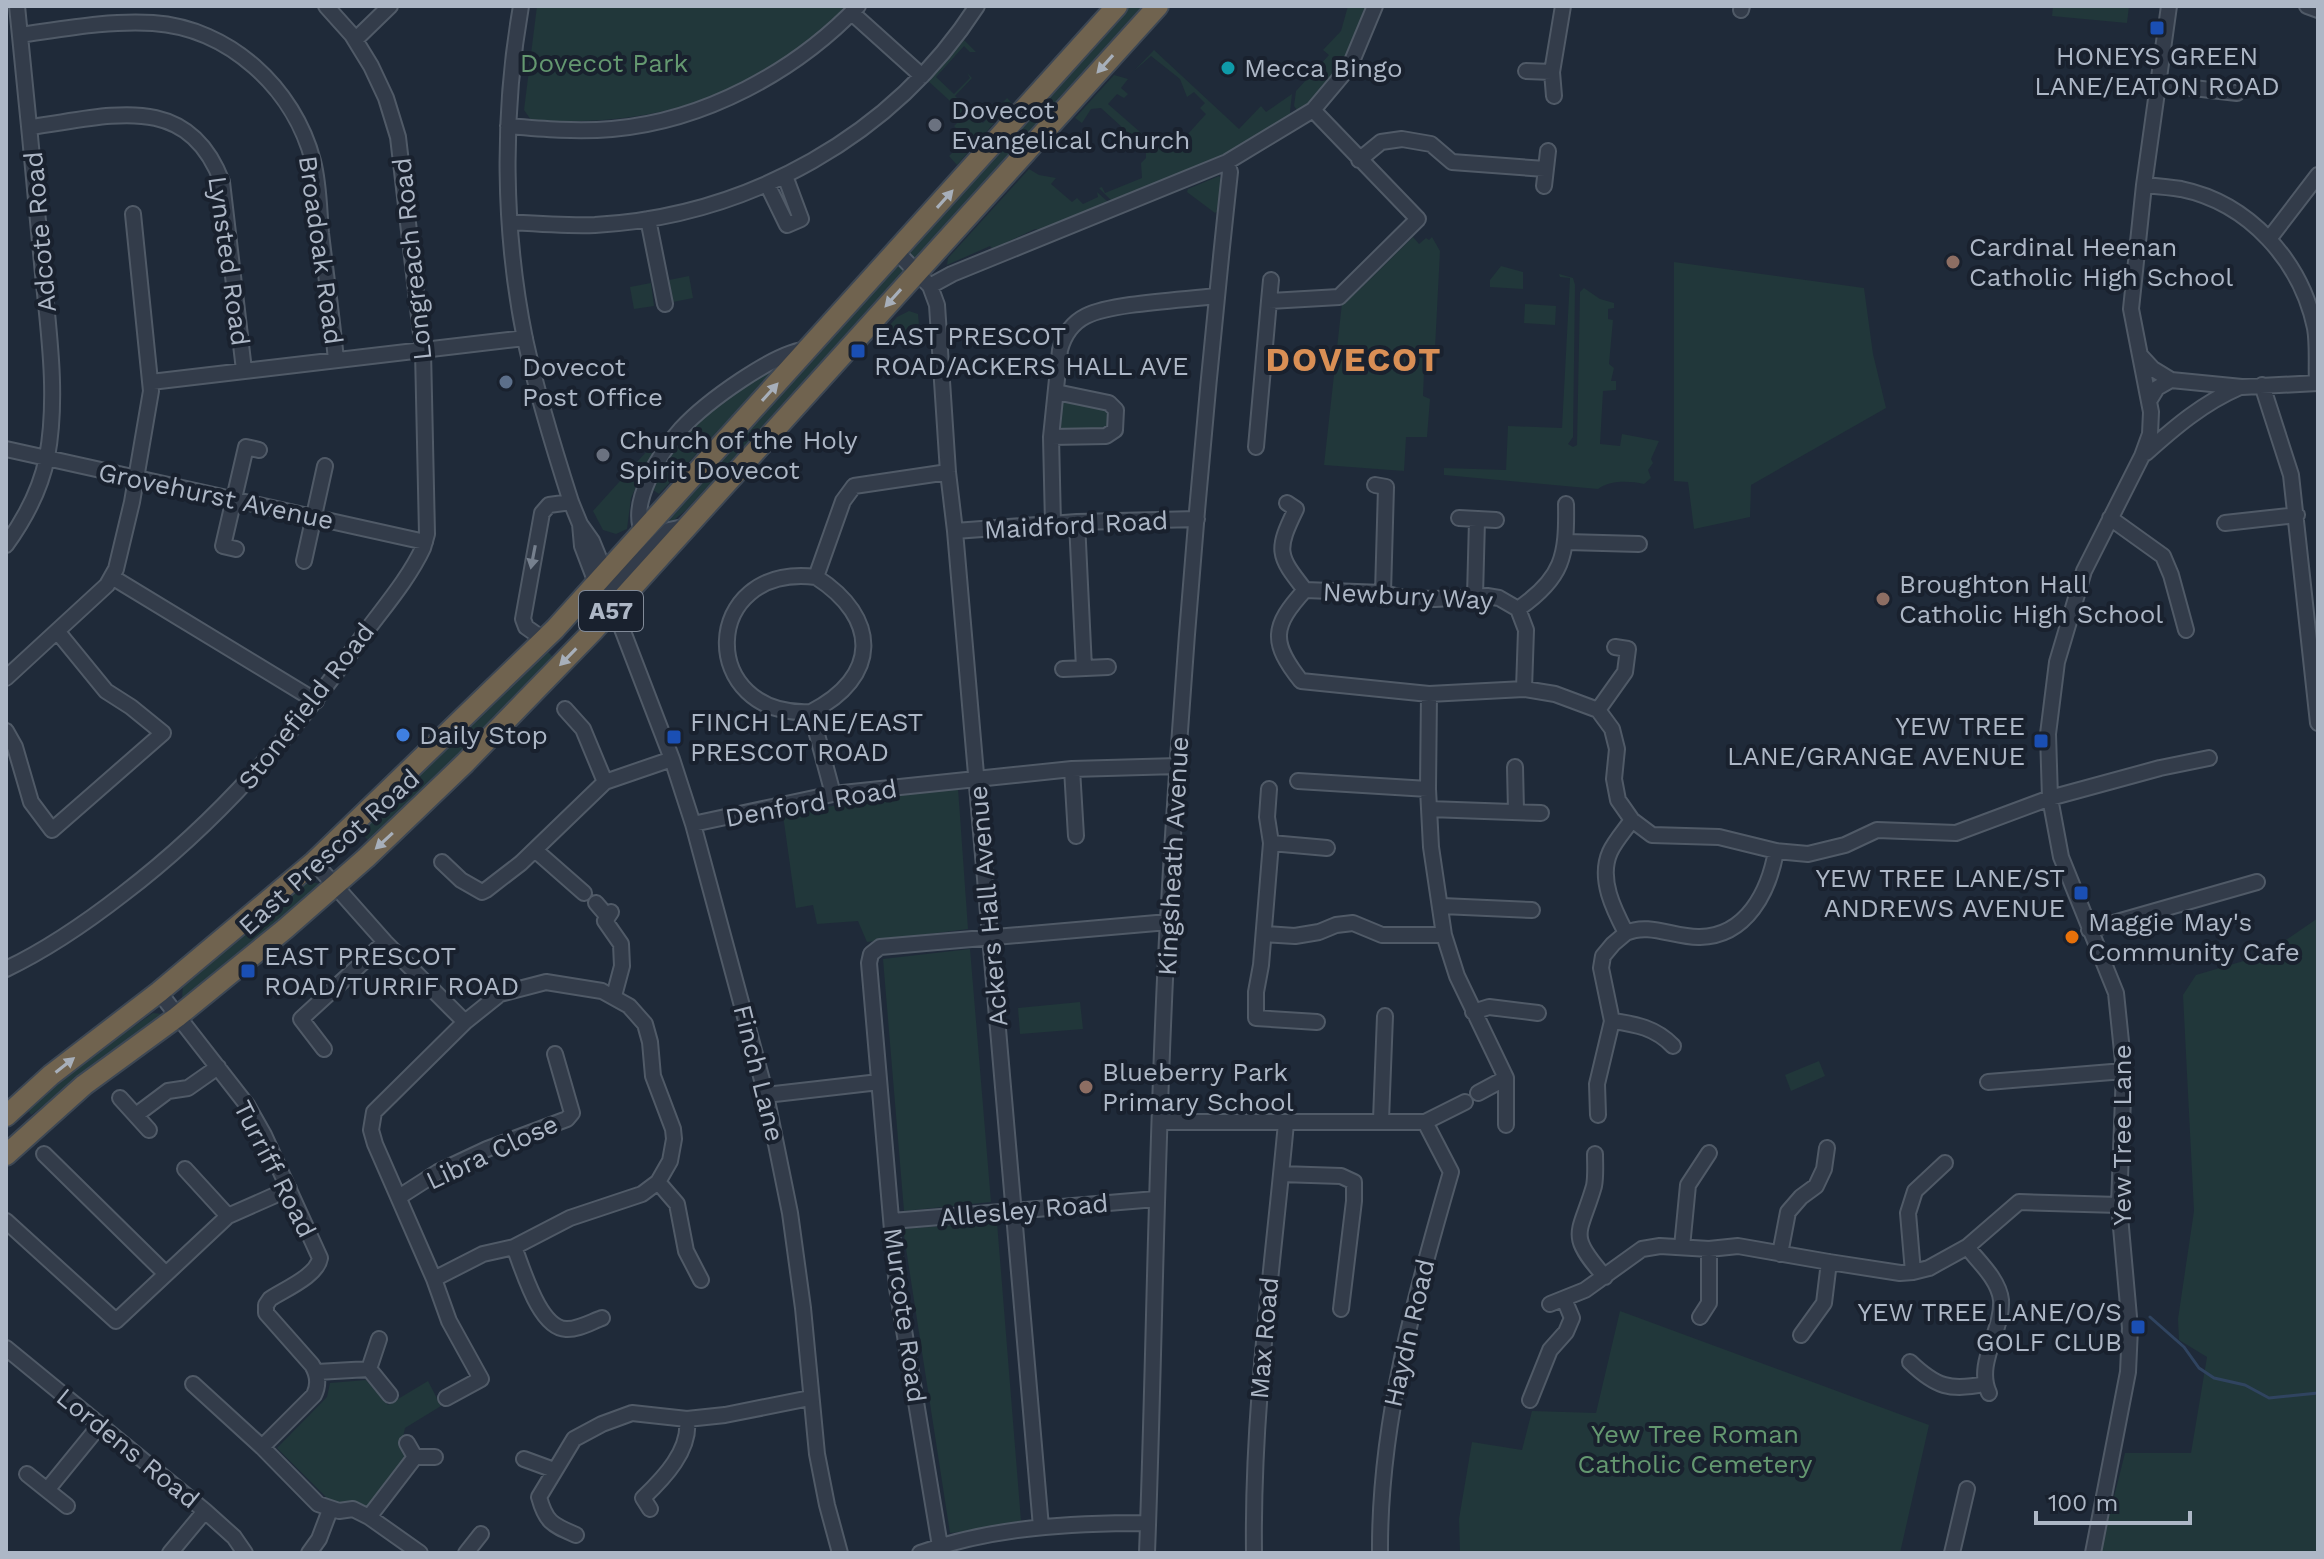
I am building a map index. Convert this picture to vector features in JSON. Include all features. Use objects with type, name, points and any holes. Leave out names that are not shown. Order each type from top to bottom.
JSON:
[{"type":"highway","name":"East Prescot Road","points":[[7,1113],[159,992],[314,862],[604,582],[638,539],[1117,6]]},
{"type":"highway","name":"East Prescot Road","points":[[6,1155],[84,1085],[177,1017],[334,885],[446,782],[593,631],[688,526],[924,279],[1158,6]]},
{"type":"street","name":"Adcote Road","points":[[6,545],[31,502],[47,458],[50,424],[51,358],[17,6]]},
{"type":"street","name":"Longreach Road","points":[[326,6],[355,40],[381,85],[398,137],[423,351],[426,538]]},
{"type":"street","points":[[355,40],[390,6]]},
{"type":"street","points":[[521,6],[508,126],[510,222],[525,338],[571,502],[580,524],[592,541],[604,582]]},
{"type":"street","points":[[510,222],[567,225],[648,219],[709,205],[785,176],[862,129],[922,76],[977,6]]},
{"type":"street","name":"East Prescot Road","points":[[924,279],[952,274],[1227,162],[1313,110],[1350,66],[1375,6]]},
{"type":"street","points":[[1554,96],[1552,72],[1563,6]]},
{"type":"street","points":[[2142,456],[2150,434],[2150,406],[2131,309],[2144,185],[2169,6]]},
{"type":"street","points":[[2307,6],[2318,10]]},
{"type":"street","points":[[508,126],[611,129],[635,126],[708,106],[779,71],[821,41],[855,9],[922,76]]},
{"type":"street","name":"Broadoak Road","points":[[20,35],[124,23],[154,23],[195,32],[217,41],[237,52],[267,78],[300,125],[313,162],[336,360]]},
{"type":"street","points":[[1526,71],[1552,72]]},
{"type":"street","points":[[2158,84],[2237,93]]},
{"type":"street","points":[[1274,301],[1339,297],[1418,219],[1313,110]]},
{"type":"street","name":"Lynsted Road","points":[[30,127],[129,115],[149,116],[165,119],[184,129],[209,154],[222,182],[225,198],[244,370]]},
{"type":"street","points":[[1359,160],[1381,142],[1402,139],[1431,144],[1452,162],[1545,169]]},
{"type":"street","points":[[1544,186],[1548,151]]},
{"type":"street","name":"Kingsheath Avenue","points":[[1147,1553],[1156,1199],[1168,922],[1197,519],[1230,172],[1227,162]]},
{"type":"street","points":[[2269,239],[2318,175]]},
{"type":"street","points":[[767,184],[787,225],[801,219],[785,176]]},
{"type":"street","points":[[2139,354],[2153,369],[2171,380],[2242,387],[2317,383],[2316,331],[2309,306],[2293,271],[2269,239],[2254,225],[2220,203],[2180,189],[2144,185]]},
{"type":"street","points":[[6,678],[112,577],[137,478],[151,382],[133,214]]},
{"type":"street","points":[[648,219],[665,304]]},
{"type":"street","points":[[897,252],[924,279]]},
{"type":"street","name":"Ackers Hall Avenue","points":[[924,279],[937,305],[948,472],[1041,1527]]},
{"type":"street","points":[[1256,447],[1274,301],[1271,280]]},
{"type":"street","points":[[1053,524],[1051,437],[1063,338],[1077,321],[1087,315],[1109,309],[1216,296]]},
{"type":"street","points":[[151,382],[525,338]]},
{"type":"street","name":"East Prescot Road","points":[[638,539],[640,503],[658,461],[680,430],[735,386],[773,361],[786,354],[810,349]]},
{"type":"street","points":[[2150,406],[2157,388],[2171,380]]},
{"type":"street","points":[[2194,383],[2205,391],[2206,404]]},
{"type":"street","points":[[2262,385],[2291,475],[2318,723]]},
{"type":"street","points":[[2142,456],[2206,404],[2242,387]]},
{"type":"street","points":[[1051,437],[1106,436],[1115,430],[1117,415],[1114,406],[1109,403],[1056,392]]},
{"type":"street","points":[[2150,406],[2167,423],[2183,420]]},
{"type":"street","points":[[236,549],[223,546],[233,500],[246,447],[259,450]]},
{"type":"street","name":"Grovehurst Avenue","points":[[6,449],[233,500],[426,538]]},
{"type":"street","name":"Yew Tree Lane","points":[[2093,1553],[2128,1372],[2130,1328],[2119,1205],[2124,1071],[2116,993],[2061,857],[2050,798],[2048,734],[2057,662],[2084,571],[2142,456]]},
{"type":"street","points":[[304,561],[325,466]]},
{"type":"street","points":[[816,577],[843,501],[854,486],[948,472]]},
{"type":"street","points":[[1375,485],[1386,487],[1383,593]]},
{"type":"street","points":[[543,639],[525,626],[523,620],[542,513],[549,505],[571,502]]},
{"type":"street","points":[[1287,503],[1296,509],[1283,536],[1283,563],[1305,590]]},
{"type":"street","points":[[1518,609],[1537,596],[1556,575],[1567,542],[1566,504]]},
{"type":"street","points":[[2225,523],[2297,515]]},
{"type":"street","points":[[1459,518],[1496,520]]},
{"type":"street","points":[[2110,518],[2163,556],[2186,630]]},
{"type":"street","name":"Maidford Road","points":[[955,531],[1077,522],[1197,519]]},
{"type":"street","points":[[1475,596],[1477,520]]},
{"type":"street","points":[[1077,522],[1084,668]]},
{"type":"street","points":[[580,524],[582,546],[604,582]]},
{"type":"street","points":[[604,582],[620,581],[669,530],[688,526]]},
{"type":"street","name":"Stonefield Road","points":[[6,969],[80,926],[181,847],[254,776],[316,701],[415,564],[426,538]]},
{"type":"street","points":[[592,541],[614,548],[638,539]]},
{"type":"street","points":[[1567,542],[1639,544]]},
{"type":"street","points":[[796,575],[816,577],[835,590],[857,618],[864,648],[861,664],[842,693],[811,712],[794,713],[747,694],[733,676],[727,659],[726,635],[732,612],[749,592],[774,579],[796,575]]},
{"type":"street","points":[[112,577],[316,701]]},
{"type":"street","name":"Finch Lane","points":[[604,582],[672,759],[693,824],[766,1095],[790,1213],[819,1467],[840,1553]]},
{"type":"street","name":"Newbury Way","points":[[1429,694],[1301,681],[1282,658],[1278,641],[1285,612],[1305,590],[1383,593],[1404,598],[1499,598],[1518,609],[1526,630],[1524,689]]},
{"type":"street","points":[[6,731],[15,747],[31,802],[52,830],[163,733],[106,691],[57,631]]},
{"type":"street","points":[[593,631],[614,634],[627,643]]},
{"type":"street","points":[[1598,710],[1625,672],[1628,649],[1615,647]]},
{"type":"street","points":[[1063,669],[1108,667]]},
{"type":"street","points":[[1506,1125],[1506,1078],[1457,976],[1444,935],[1431,847],[1429,694],[1524,689],[1555,694],[1598,710],[1612,729],[1617,749],[1614,779],[1618,800],[1632,820],[1652,835],[1719,837],[1776,851],[1808,854],[1845,845],[1877,830],[1956,833],[2050,798],[2209,758]]},
{"type":"street","points":[[565,709],[583,729],[605,782]]},
{"type":"street","points":[[811,712],[833,794]]},
{"type":"street","points":[[442,862],[461,880],[482,892],[506,876],[605,782],[672,759]]},
{"type":"street","name":"Denford Road","points":[[693,824],[833,794],[1072,769],[1178,766]]},
{"type":"street","points":[[1515,767],[1516,811]]},
{"type":"street","points":[[1072,769],[1076,836]]},
{"type":"street","points":[[1298,781],[1428,789]]},
{"type":"street","points":[[1269,789],[1267,817],[1271,843],[1256,1018],[1317,1022]]},
{"type":"street","points":[[1429,809],[1541,813]]},
{"type":"street","points":[[1626,933],[1611,905],[1606,879],[1609,854],[1632,820]]},
{"type":"street","points":[[1271,843],[1327,848]]},
{"type":"street","points":[[535,850],[584,893]]},
{"type":"street","points":[[1598,1115],[1597,1084],[1612,1021],[1601,968],[1603,956],[1626,933],[1637,928],[1701,937],[1733,929],[1754,909],[1771,879],[1776,851]]},
{"type":"street","points":[[314,862],[385,942],[465,1022]]},
{"type":"street","points":[[2089,930],[2257,882]]},
{"type":"street","points":[[596,903],[609,914],[605,921],[621,944],[622,966],[614,996]]},
{"type":"street","points":[[1442,906],[1532,910]]},
{"type":"street","points":[[991,937],[1168,922]]},
{"type":"street","points":[[1264,934],[1295,936],[1353,923],[1382,935],[1444,935]]},
{"type":"street","name":"Murcote Road","points":[[940,1546],[897,1288],[871,954],[880,947],[991,937]]},
{"type":"street","points":[[324,1049],[301,1019],[385,942]]},
{"type":"street","points":[[434,1279],[483,1254],[514,1247],[570,1218],[629,1200],[658,1182],[670,1161],[673,1129],[653,1076],[648,1032],[629,1006],[602,991],[546,982],[500,994],[465,1022],[374,1112],[371,1130],[449,1321],[481,1379],[446,1398]]},
{"type":"street","name":"Turriff Road","points":[[159,992],[218,1067],[258,1125],[320,1258],[320,1264],[311,1272],[270,1299],[266,1305],[266,1313],[317,1372]]},
{"type":"street","points":[[1473,1012],[1489,1007],[1538,1013]]},
{"type":"street","points":[[1381,1120],[1385,1016]]},
{"type":"street","points":[[1612,1021],[1638,1024],[1663,1035],[1673,1046]]},
{"type":"street","name":"Libra Close","points":[[399,1197],[438,1172],[487,1149],[567,1119],[572,1113],[555,1054]]},
{"type":"street","points":[[136,1115],[168,1091],[188,1088],[218,1067]]},
{"type":"street","points":[[1988,1082],[2124,1071]]},
{"type":"street","points":[[1478,1093],[1506,1078]]},
{"type":"street","points":[[766,1095],[879,1082]]},
{"type":"street","points":[[120,1098],[149,1130]]},
{"type":"street","points":[[1160,1122],[1425,1122],[1465,1102]]},
{"type":"street","points":[[7,1113],[20,1113],[34,1128]]},
{"type":"street","name":"Haydn Road","points":[[1380,1553],[1389,1419],[1424,1267],[1451,1172],[1425,1122]]},
{"type":"street","name":"Max Road","points":[[1254,1553],[1256,1443],[1264,1320],[1286,1123]]},
{"type":"street","points":[[1780,1254],[1788,1212],[1816,1186],[1824,1169],[1827,1148]]},
{"type":"street","points":[[1682,1247],[1688,1185],[1709,1153]]},
{"type":"street","points":[[44,1154],[165,1273]]},
{"type":"street","points":[[1595,1154],[1595,1184],[1579,1228],[1581,1243],[1588,1257],[1605,1277]]},
{"type":"street","points":[[1913,1272],[1908,1213],[1915,1191],[1945,1163]]},
{"type":"street","points":[[185,1169],[228,1216]]},
{"type":"street","points":[[1281,1174],[1341,1176],[1354,1182],[1341,1309]]},
{"type":"street","points":[[658,1182],[677,1204],[686,1251],[701,1280]]},
{"type":"street","points":[[6,1221],[116,1321],[228,1216],[289,1189]]},
{"type":"street","name":"Allesley Road","points":[[892,1221],[1156,1199]]},
{"type":"street","points":[[1530,1400],[1550,1350],[1566,1332],[1572,1318],[1557,1302],[1605,1277],[1642,1249],[1660,1246],[1709,1249],[1738,1246],[1900,1273],[1913,1272],[1929,1268],[1967,1247],[2019,1202],[2119,1205]]},
{"type":"street","points":[[514,1247],[543,1314],[550,1323],[562,1329],[571,1329],[602,1318]]},
{"type":"street","points":[[1910,1362],[1921,1374],[1947,1388],[1987,1388],[1986,1366],[1999,1320],[2001,1298],[1992,1277],[1967,1247]]},
{"type":"street","points":[[1700,1317],[1709,1303],[1709,1249]]},
{"type":"street","points":[[1801,1335],[1824,1303],[1829,1262]]},
{"type":"street","points":[[369,1369],[379,1339]]},
{"type":"street","name":"Lordens Road","points":[[6,1348],[205,1511],[234,1537],[245,1553]]},
{"type":"street","points":[[262,1447],[314,1395],[317,1372],[369,1369]]},
{"type":"street","points":[[369,1369],[390,1395]]},
{"type":"street","points":[[193,1384],[318,1504],[330,1510],[353,1509],[420,1553]]},
{"type":"street","points":[[576,1535],[552,1524],[544,1515],[539,1497],[574,1439],[632,1413],[687,1419],[725,1415],[810,1398]]},
{"type":"street","points":[[650,1509],[643,1498],[664,1478],[680,1451],[689,1434],[687,1419]]},
{"type":"street","points":[[47,1490],[100,1425]]},
{"type":"street","points":[[369,1517],[411,1450],[435,1457]]},
{"type":"street","points":[[524,1459],[554,1470]]},
{"type":"street","points":[[27,1474],[67,1506]]},
{"type":"street","points":[[1952,1553],[1967,1489]]},
{"type":"street","points":[[307,1549],[319,1539],[330,1510]]},
{"type":"street","points":[[170,1553],[205,1511]]},
{"type":"street","points":[[920,1553],[940,1546],[967,1547],[1041,1527],[1148,1523]]},
{"type":"street","points":[[466,1553],[481,1534]]},
{"type":"green space","name":"Dovecot Park","points":[[537,6],[846,6],[776,63],[702,100],[621,118],[577,121],[531,120],[524,110]]},
{"type":"green space","points":[[1128,6],[1145,6],[915,260],[905,251]]},
{"type":"green space","points":[[1348,6],[1365,6],[1341,66],[1322,92],[1297,110],[1294,106],[1296,91],[1329,55],[1323,50],[1341,31]]},
{"type":"green space","points":[[2053,6],[2129,6],[2127,23],[2052,16]]},
{"type":"green space","points":[[964,40],[976,52],[970,52],[964,46],[936,77],[954,94],[970,78],[967,73],[972,78],[955,96],[983,123],[1007,98],[1012,103],[957,165],[949,156],[964,141],[952,118],[960,110],[927,80]]},
{"type":"green space","points":[[1154,50],[1239,129],[1261,106],[1266,112],[1292,94],[1290,112],[1294,118],[1215,161],[1111,200],[1099,188],[1102,187],[1105,193],[1142,178],[1141,163],[1146,158],[1146,149],[1101,108],[1091,109],[1082,123],[1075,118],[1114,75],[1128,79],[1121,88],[1128,94],[1124,98],[1117,94],[1108,104],[1156,146],[1164,146],[1171,140],[1178,145],[1206,114],[1200,108],[1205,103],[1194,92],[1187,97],[1180,79],[1151,56],[1134,71]]},
{"type":"green space","points":[[1029,169],[1039,175],[1056,178],[1051,184],[1072,202],[1077,198],[1083,204],[1098,197],[1097,192],[1108,202],[947,265],[948,258]]},
{"type":"green space","points":[[1219,176],[1218,211],[1215,213],[1187,192]]},
{"type":"green space","points":[[1413,237],[1419,244],[1432,237],[1440,251],[1434,368],[1424,371],[1423,396],[1430,399],[1427,437],[1406,437],[1404,471],[1324,465],[1342,303]]},
{"type":"green space","points":[[1674,262],[1864,288],[1873,354],[1886,408],[1751,485],[1750,517],[1694,529],[1688,482],[1674,481]]},
{"type":"green space","points":[[896,263],[904,271],[686,510],[668,525],[663,523]]},
{"type":"green space","points":[[1501,266],[1523,272],[1523,289],[1490,287],[1490,280]]},
{"type":"green space","points":[[1559,274],[1573,278],[1575,285],[1573,437],[1568,444],[1573,447],[1577,445],[1580,292],[1584,288],[1600,299],[1614,303],[1614,308],[1608,309],[1608,319],[1613,320],[1609,364],[1614,368],[1611,381],[1616,381],[1616,390],[1603,391],[1600,444],[1620,446],[1622,434],[1659,441],[1648,470],[1651,478],[1644,484],[1620,482],[1598,489],[1444,475],[1444,468],[1506,470],[1508,426],[1562,428],[1570,278],[1560,277]]},
{"type":"green space","points":[[689,276],[693,298],[673,302],[669,280]]},
{"type":"green space","points":[[651,283],[654,306],[634,309],[630,287]]},
{"type":"green space","points":[[1525,304],[1556,306],[1555,325],[1524,323]]},
{"type":"green space","points":[[909,311],[918,314],[921,347],[882,334],[897,317]]},
{"type":"green space","points":[[783,361],[659,494],[653,490],[682,435],[727,397]]},
{"type":"green space","points":[[1063,398],[1111,410],[1108,430],[1059,433]]},
{"type":"green space","points":[[665,431],[631,498],[627,529],[616,534],[603,530],[593,511]]},
{"type":"green space","points":[[544,648],[554,658],[370,842],[359,831]]},
{"type":"green space","points":[[958,788],[968,929],[867,942],[858,921],[817,924],[813,905],[796,908],[783,815],[870,799]]},
{"type":"green space","points":[[307,881],[321,884],[182,1000],[183,982]]},
{"type":"green space","points":[[2318,918],[2318,1553],[2100,1553],[2125,1453],[2191,1453],[2207,1357],[2179,1340],[2178,1319],[2194,1211],[2183,995],[2196,975],[2264,955]]},
{"type":"green space","points":[[970,949],[991,1202],[904,1211],[883,959]]},
{"type":"green space","points":[[1080,1002],[1083,1029],[1020,1034],[1018,1008]]},
{"type":"green space","points":[[153,1013],[163,1014],[31,1115],[26,1107],[88,1055]]},
{"type":"green space","points":[[1819,1061],[1825,1076],[1791,1091],[1785,1075]]},
{"type":"green space","points":[[997,1222],[1021,1521],[989,1529],[950,1533],[903,1229]]},
{"type":"green space","name":"Yew Tree Roman Catholic Cemetery","points":[[1620,1311],[1929,1425],[1900,1553],[1460,1553],[1459,1519],[1472,1442],[1522,1450],[1532,1411],[1596,1413]]},
{"type":"green space","points":[[366,1380],[388,1405],[428,1381],[441,1406],[405,1428],[401,1446],[406,1461],[372,1508],[332,1503],[277,1448],[327,1397],[330,1383]]},
{"type":"waterway","points":[[2150,1317],[2184,1347],[2199,1368],[2214,1378],[2245,1385],[2269,1398],[2318,1393]]},
{"type":"place","name":"HONEYS GREEN LANE/EATON ROAD","points":[[2157,28]]},
{"type":"place","name":"Mecca Bingo","points":[[1228,68]]},
{"type":"place","name":"Dovecot Evangelical Church","points":[[935,125]]},
{"type":"place","name":"Cardinal Heenan Catholic High School","points":[[1953,262]]},
{"type":"place","name":"EAST PRESCOT ROAD/ACKERS HALL AVE","points":[[858,351]]},
{"type":"place","name":"Dovecot Post Office","points":[[506,382]]},
{"type":"place","name":"Church of the Holy Spirit Dovecot","points":[[603,455]]},
{"type":"place","name":"Broughton Hall Catholic High School","points":[[1883,599]]},
{"type":"place","name":"Daily Stop","points":[[403,735]]},
{"type":"place","name":"FINCH LANE/EAST PRESCOT ROAD","points":[[674,737]]},
{"type":"place","name":"YEW TREE LANE/GRANGE AVENUE","points":[[2041,741]]},
{"type":"place","name":"YEW TREE LANE/ST ANDREWS AVENUE","points":[[2081,893]]},
{"type":"place","name":"Maggie May's Community Cafe","points":[[2072,937]]},
{"type":"place","name":"EAST PRESCOT ROAD/TURRIF ROAD","points":[[248,971]]},
{"type":"place","name":"Blueberry Park Primary School","points":[[1086,1087]]},
{"type":"place","name":"YEW TREE LANE/O/S GOLF CLUB","points":[[2138,1327]]},
{"type":"district","name":"DOVECOT","points":[[1354,359]]}]
